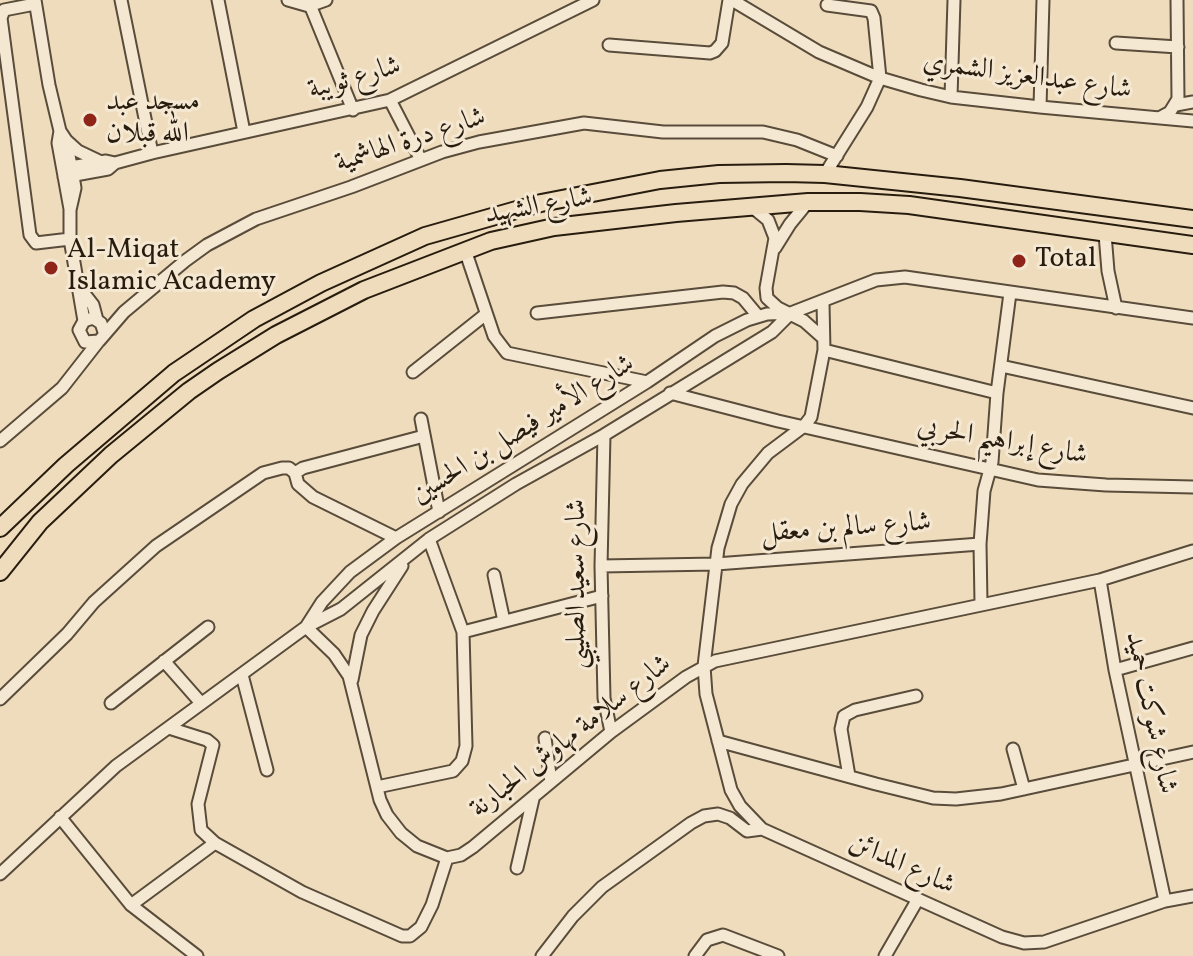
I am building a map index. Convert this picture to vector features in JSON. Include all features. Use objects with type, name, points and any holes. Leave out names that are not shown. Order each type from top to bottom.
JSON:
[{"type":"highway","name":"شارع الشهيد","points":[[0,528],[66,465],[174,373],[254,319],[385,253],[454,226],[603,189],[719,174],[825,174],[1193,219]]},
{"type":"highway","name":"شارع الشهيد","points":[[0,572],[50,512],[111,455],[189,391],[246,353],[307,318],[396,276],[521,233],[554,227],[808,202],[909,205],[1193,245]]},
{"type":"street","points":[[121,0],[152,153]]},
{"type":"street","points":[[218,0],[244,132]]},
{"type":"street","points":[[288,0],[308,3],[326,0]]},
{"type":"street","name":"شارع ثويبة","points":[[67,172],[100,162],[115,163],[390,100],[593,0]]},
{"type":"street","points":[[609,45],[710,53],[722,43],[730,0]]},
{"type":"street","name":"شارع عبدالعزيز الشمري","points":[[730,0],[819,52],[880,78],[951,97],[1193,121]]},
{"type":"street","points":[[951,97],[954,0]]},
{"type":"street","points":[[1040,107],[1043,0]]},
{"type":"street","points":[[1176,105],[1179,92],[1177,0]]},
{"type":"street","points":[[70,239],[36,243],[30,235],[1,18],[4,10],[35,2],[49,85],[63,136],[78,151],[100,162]]},
{"type":"street","points":[[308,3],[353,110]]},
{"type":"street","points":[[825,174],[867,107],[880,78],[871,11],[827,5]]},
{"type":"street","points":[[1116,43],[1178,47]]},
{"type":"street","points":[[390,100],[421,160]]},
{"type":"street","points":[[1154,119],[1163,117],[1176,105],[1193,102]]},
{"type":"street","name":"شارع درة الهاشمية","points":[[0,441],[62,388],[100,328],[196,253],[256,219],[421,160],[489,139],[584,123],[663,132],[763,132],[797,140],[837,156]]},
{"type":"street","points":[[63,136],[58,143],[74,196],[70,210],[70,239],[84,321],[79,327],[74,373]]},
{"type":"street","name":"شارع ثويبة","points":[[67,172],[108,169],[115,163]]},
{"type":"street","points":[[775,248],[808,202]]},
{"type":"street","points":[[752,207],[773,228],[775,248],[766,293],[774,305],[804,321],[822,337]]},
{"type":"street","points":[[1105,234],[1108,271],[1116,308]]},
{"type":"street","points":[[465,250],[498,344],[510,355],[647,382]]},
{"type":"street","name":"شارع الأمير فيصل بن الحسين","points":[[306,627],[322,602],[350,572],[396,538],[725,330],[758,316],[791,313],[876,280],[905,277],[1193,318]]},
{"type":"street","points":[[80,287],[93,305],[100,328]]},
{"type":"street","points":[[537,313],[723,292],[743,298],[758,316]]},
{"type":"street","points":[[981,603],[980,544],[984,491],[990,471],[1010,293]]},
{"type":"street","points":[[804,426],[814,406],[824,350],[823,303]]},
{"type":"street","name":"شارع الأمير فيصل بن الحسين","points":[[0,874],[116,766],[306,627],[333,615],[429,539],[772,332],[791,313]]},
{"type":"street","points":[[413,372],[486,314]]},
{"type":"street","points":[[84,321],[100,328]]},
{"type":"street","points":[[79,334],[88,343],[100,328]]},
{"type":"street","points":[[824,350],[997,393]]},
{"type":"street","points":[[1001,366],[1193,408]]},
{"type":"street","name":"شارع إبراهيم الحربي","points":[[670,393],[1038,480],[1117,486],[1193,487]]},
{"type":"street","points":[[421,419],[439,512]]},
{"type":"street","name":"شارع المدائن","points":[[804,426],[768,453],[742,484],[731,504],[718,548],[704,666],[707,702],[731,790],[748,817],[762,829],[1009,940],[1031,944]]},
{"type":"street","name":"شارع سعيد الصليبي","points":[[604,435],[601,566],[604,698],[611,732]]},
{"type":"street","points":[[295,473],[303,468],[424,436]]},
{"type":"street","points":[[0,699],[58,643],[94,602],[156,546],[263,473],[289,468],[307,493],[396,538]]},
{"type":"street","points":[[377,787],[453,771],[462,761],[466,746],[463,632],[429,539]]},
{"type":"street","name":"شارع سالم بن معقل","points":[[601,566],[716,564],[980,544]]},
{"type":"street","name":"شارع سلامة مهاوش الحبارنة","points":[[447,858],[461,855],[473,847],[611,732],[704,666],[741,655],[1100,580],[1193,551]]},
{"type":"street","points":[[351,685],[361,635],[406,559]]},
{"type":"street","points":[[494,575],[504,621]]},
{"type":"street","name":"شارع شوكت حميد","points":[[1100,580],[1115,670],[1165,901]]},
{"type":"street","points":[[463,632],[602,596]]},
{"type":"street","points":[[111,703],[208,627]]},
{"type":"street","points":[[169,728],[207,740],[213,745],[198,804],[201,830],[215,843],[302,892],[402,936],[419,931],[432,905],[447,858],[425,851],[401,833],[387,815],[351,685],[340,661],[306,627]]},
{"type":"street","points":[[1115,670],[1193,648]]},
{"type":"street","points":[[164,661],[201,703]]},
{"type":"street","points":[[242,675],[267,770]]},
{"type":"street","points":[[849,776],[841,724],[844,716],[855,710],[916,696]]},
{"type":"street","points":[[545,738],[551,782]]},
{"type":"street","points":[[718,741],[933,798],[979,797],[1193,752]]},
{"type":"street","points":[[1013,749],[1024,789]]},
{"type":"street","points":[[517,868],[533,797]]},
{"type":"street","points":[[542,956],[573,916],[602,887],[691,823],[704,816],[718,814],[730,818],[747,831],[762,829]]},
{"type":"street","points":[[60,817],[131,905],[197,956]]},
{"type":"street","points":[[131,905],[215,843]]},
{"type":"street","points":[[1024,956],[1031,944],[1165,901],[1193,896]]},
{"type":"street","points":[[885,956],[918,899]]},
{"type":"street","points":[[695,956],[707,940],[723,935],[778,956]]},
{"type":"place","name":"مسجد عبد الله قبلان","points":[[90,120]]},
{"type":"place","name":"Total","points":[[1019,261]]},
{"type":"place","name":"Al-Miqat Islamic Academy","points":[[51,268]]}]
